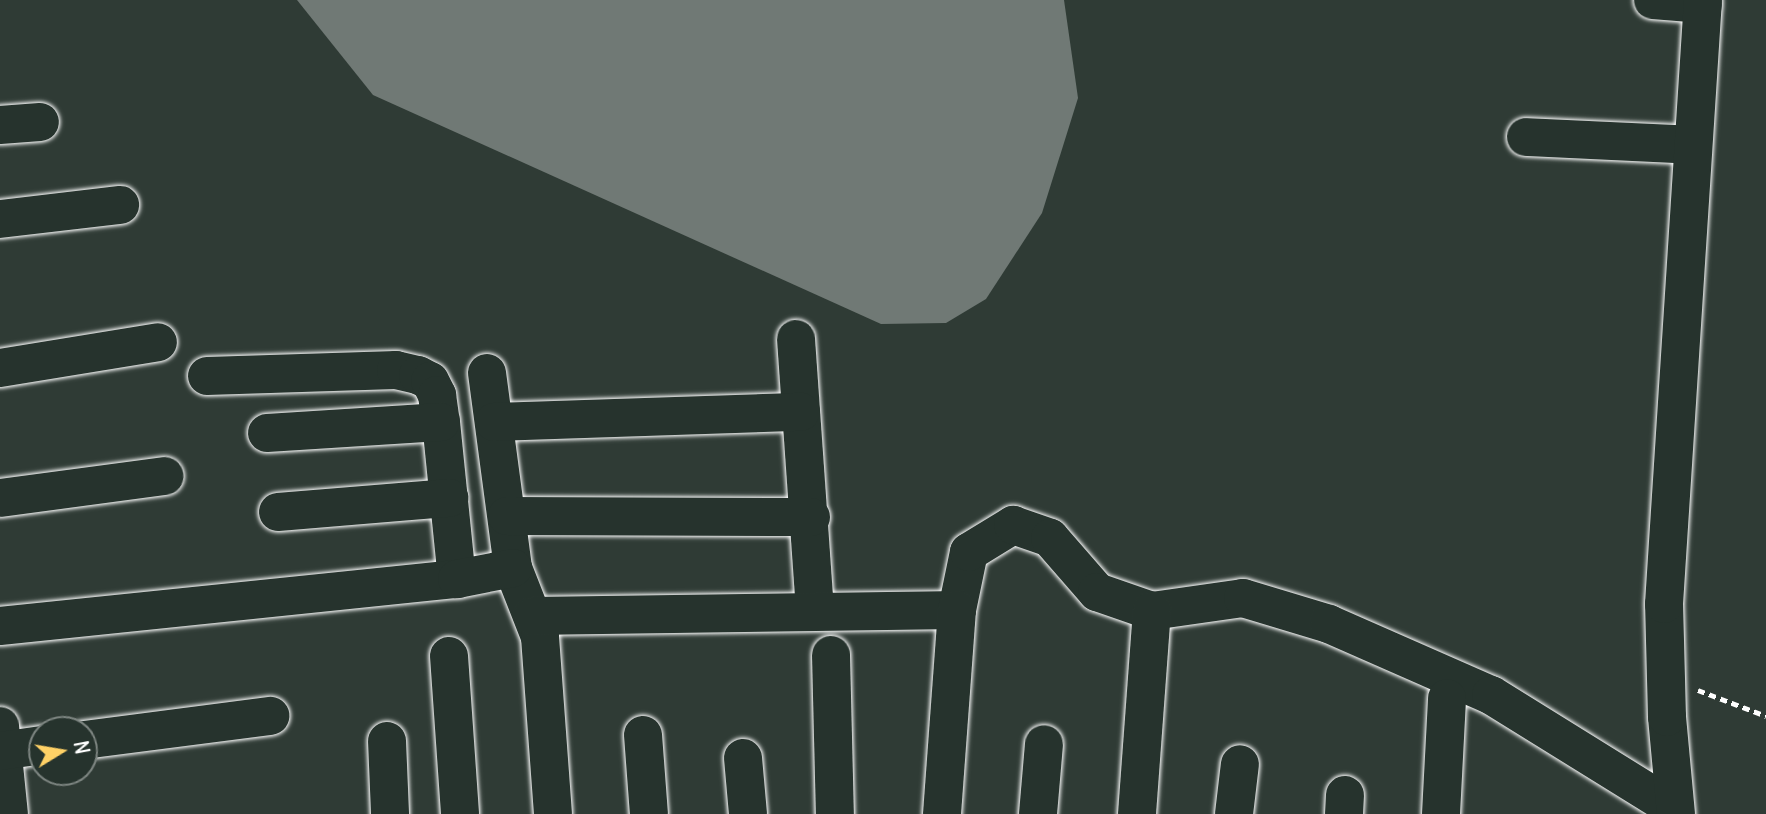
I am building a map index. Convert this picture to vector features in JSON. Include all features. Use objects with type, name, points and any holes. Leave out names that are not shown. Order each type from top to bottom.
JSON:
[{"type":"street","points":[[1653,0],[1703,2],[1664,604],[1676,812]]},
{"type":"street","points":[[0,125],[40,122]]},
{"type":"street","points":[[1526,137],[1693,145]]},
{"type":"street","points":[[0,219],[120,205]]},
{"type":"street","points":[[796,339],[811,517],[815,609]]},
{"type":"street","points":[[0,368],[158,342]]},
{"type":"street","points":[[207,376],[396,370],[418,374],[430,381],[437,395],[441,422],[457,579]]},
{"type":"street","points":[[487,373],[513,568],[540,637],[553,814]]},
{"type":"street","points":[[494,422],[801,412]]},
{"type":"street","points":[[267,433],[441,422]]},
{"type":"street","points":[[0,498],[165,476]]},
{"type":"street","points":[[278,512],[449,498]]},
{"type":"street","points":[[507,516],[811,517]]},
{"type":"street","points":[[942,814],[957,610],[969,552],[1013,524],[1050,538],[1097,592],[1152,611],[1243,598],[1329,624],[1491,695],[1676,812]]},
{"type":"street","points":[[0,626],[457,579],[513,568]]},
{"type":"street","points":[[533,615],[815,609],[957,610]]},
{"type":"street","points":[[1137,814],[1152,611]]},
{"type":"street","points":[[831,655],[835,814]]},
{"type":"street","points":[[449,656],[460,814]]},
{"type":"street","points":[[1441,814],[1447,698]]},
{"type":"street","points":[[98,738],[270,716]]},
{"type":"street","points":[[643,735],[649,814]]},
{"type":"street","points":[[387,741],[390,814]]},
{"type":"street","points":[[9,814],[1,742],[28,744]]},
{"type":"street","points":[[1038,814],[1045,744]]},
{"type":"street","points":[[743,758],[748,814]]},
{"type":"street","points":[[1234,814],[1240,764]]},
{"type":"path","points":[[1666,674],[1716,698],[1766,716]]},
{"type":"shaded area","points":[[297,0],[1064,0],[1078,98],[1042,213],[986,299],[946,323],[881,324],[373,95]]}]
